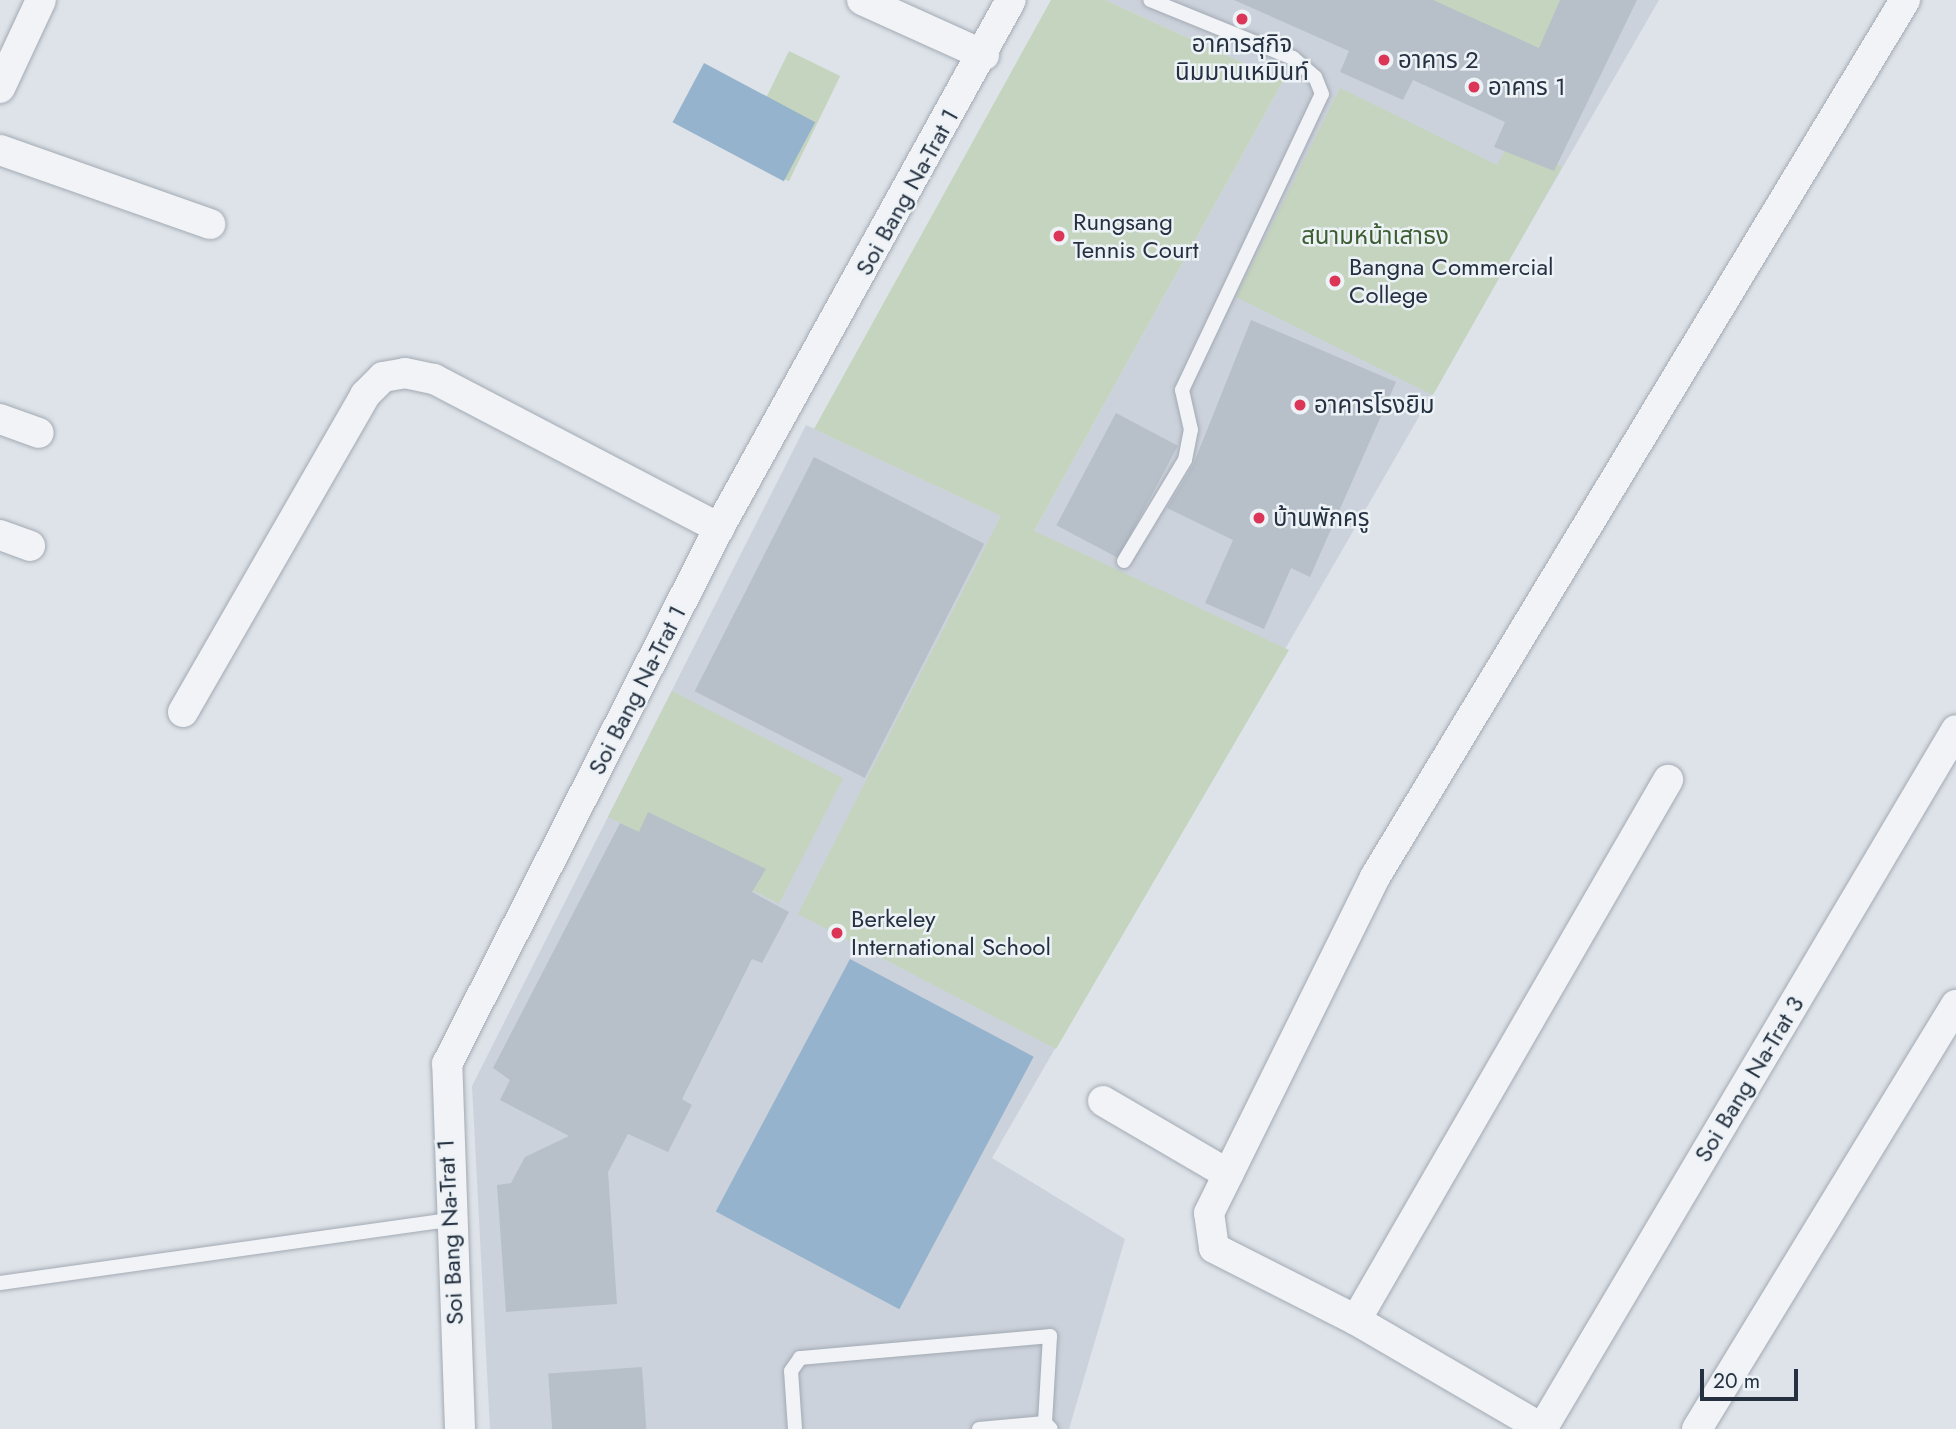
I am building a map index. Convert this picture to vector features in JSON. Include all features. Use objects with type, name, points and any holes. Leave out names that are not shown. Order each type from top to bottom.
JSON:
[{"type":"street","points":[[0,88],[41,0]]},
{"type":"street","points":[[862,0],[984,55]]},
{"type":"street","name":"Soi Bang Na-Trat 1","points":[[460,1429],[450,1220],[447,1064],[719,528],[984,55],[1012,0]]},
{"type":"street","points":[[1542,1429],[1356,1320],[1214,1248],[1209,1213],[1375,877],[1905,0]]},
{"type":"street","points":[[0,150],[210,224]]},
{"type":"street","points":[[183,712],[365,395],[383,377],[405,373],[434,379],[719,528]]},
{"type":"street","points":[[0,419],[39,433]]},
{"type":"street","points":[[0,535],[30,546]]},
{"type":"street","name":"Soi Bang Na-Trat 3","points":[[1542,1429],[1956,730]]},
{"type":"street","points":[[1356,1320],[1668,780]]},
{"type":"street","points":[[1697,1429],[1956,1004]]},
{"type":"street","points":[[1103,1101],[1228,1174]]},
{"type":"lane","points":[[1124,561],[1185,460],[1191,430],[1182,390],[1322,94],[1315,77],[1293,58],[1150,0]]},
{"type":"lane","points":[[0,1283],[450,1220]]},
{"type":"lane","points":[[795,1429],[791,1371],[800,1358],[1050,1336],[1048,1426],[979,1429]]},
{"type":"shaded area","name":"Berkeley International School","points":[[1105,0],[1659,0],[992,1158],[1125,1239],[1069,1429],[490,1429],[472,1086],[806,425],[1034,531],[1283,81]]},
{"type":"green space","points":[[1051,0],[1105,0],[1283,81],[1034,531],[1289,650],[1056,1049],[798,914],[1001,516],[814,429]]},
{"type":"green space","points":[[1428,0],[1582,0],[1556,56]]},
{"type":"green space","points":[[789,51],[840,76],[789,181],[738,156]]},
{"type":"green space","name":"สนามหน้าเสาธง","points":[[1340,88],[1497,165],[1513,136],[1562,167],[1433,395],[1236,297]]},
{"type":"green space","points":[[672,691],[843,778],[779,904],[608,817]]},
{"type":"water","points":[[704,63],[815,122],[784,181],[673,122]]},
{"type":"water","points":[[850,959],[1034,1057],[899,1309],[716,1212]]},
{"type":"building","points":[[1234,0],[1433,0],[1539,48],[1560,0],[1637,0],[1554,171],[1494,147],[1505,122],[1413,80],[1403,100],[1340,72],[1349,51]]},
{"type":"building","points":[[1251,320],[1396,382],[1310,577],[1291,568],[1264,629],[1205,603],[1233,540],[1167,508],[1193,465]]},
{"type":"building","points":[[1116,413],[1178,446],[1118,558],[1056,525]]},
{"type":"building","points":[[814,457],[984,544],[865,778],[695,691]]},
{"type":"building","points":[[648,812],[766,869],[752,892],[789,912],[762,963],[752,959],[682,1099],[692,1105],[668,1152],[628,1134],[608,1172],[617,1304],[506,1312],[497,1185],[511,1183],[525,1157],[569,1136],[500,1100],[510,1080],[493,1068],[620,823],[639,832]]},
{"type":"building","points":[[642,1367],[646,1429],[552,1429],[548,1374]]},
{"type":"place","name":"อาคารสุกิจ นิมมานเหมินท์","points":[[1242,19]]},
{"type":"place","name":"อาคาร 2","points":[[1384,60]]},
{"type":"place","name":"อาคาร 1","points":[[1474,87]]},
{"type":"place","name":"Rungsang Tennis Court","points":[[1059,236]]},
{"type":"place","name":"Bangna Commercial College","points":[[1335,281]]},
{"type":"place","name":"อาคารโรงยิม","points":[[1300,405]]},
{"type":"place","name":"บ้านพักครู","points":[[1259,518]]},
{"type":"place","name":"Berkeley International School","points":[[837,933]]}]
